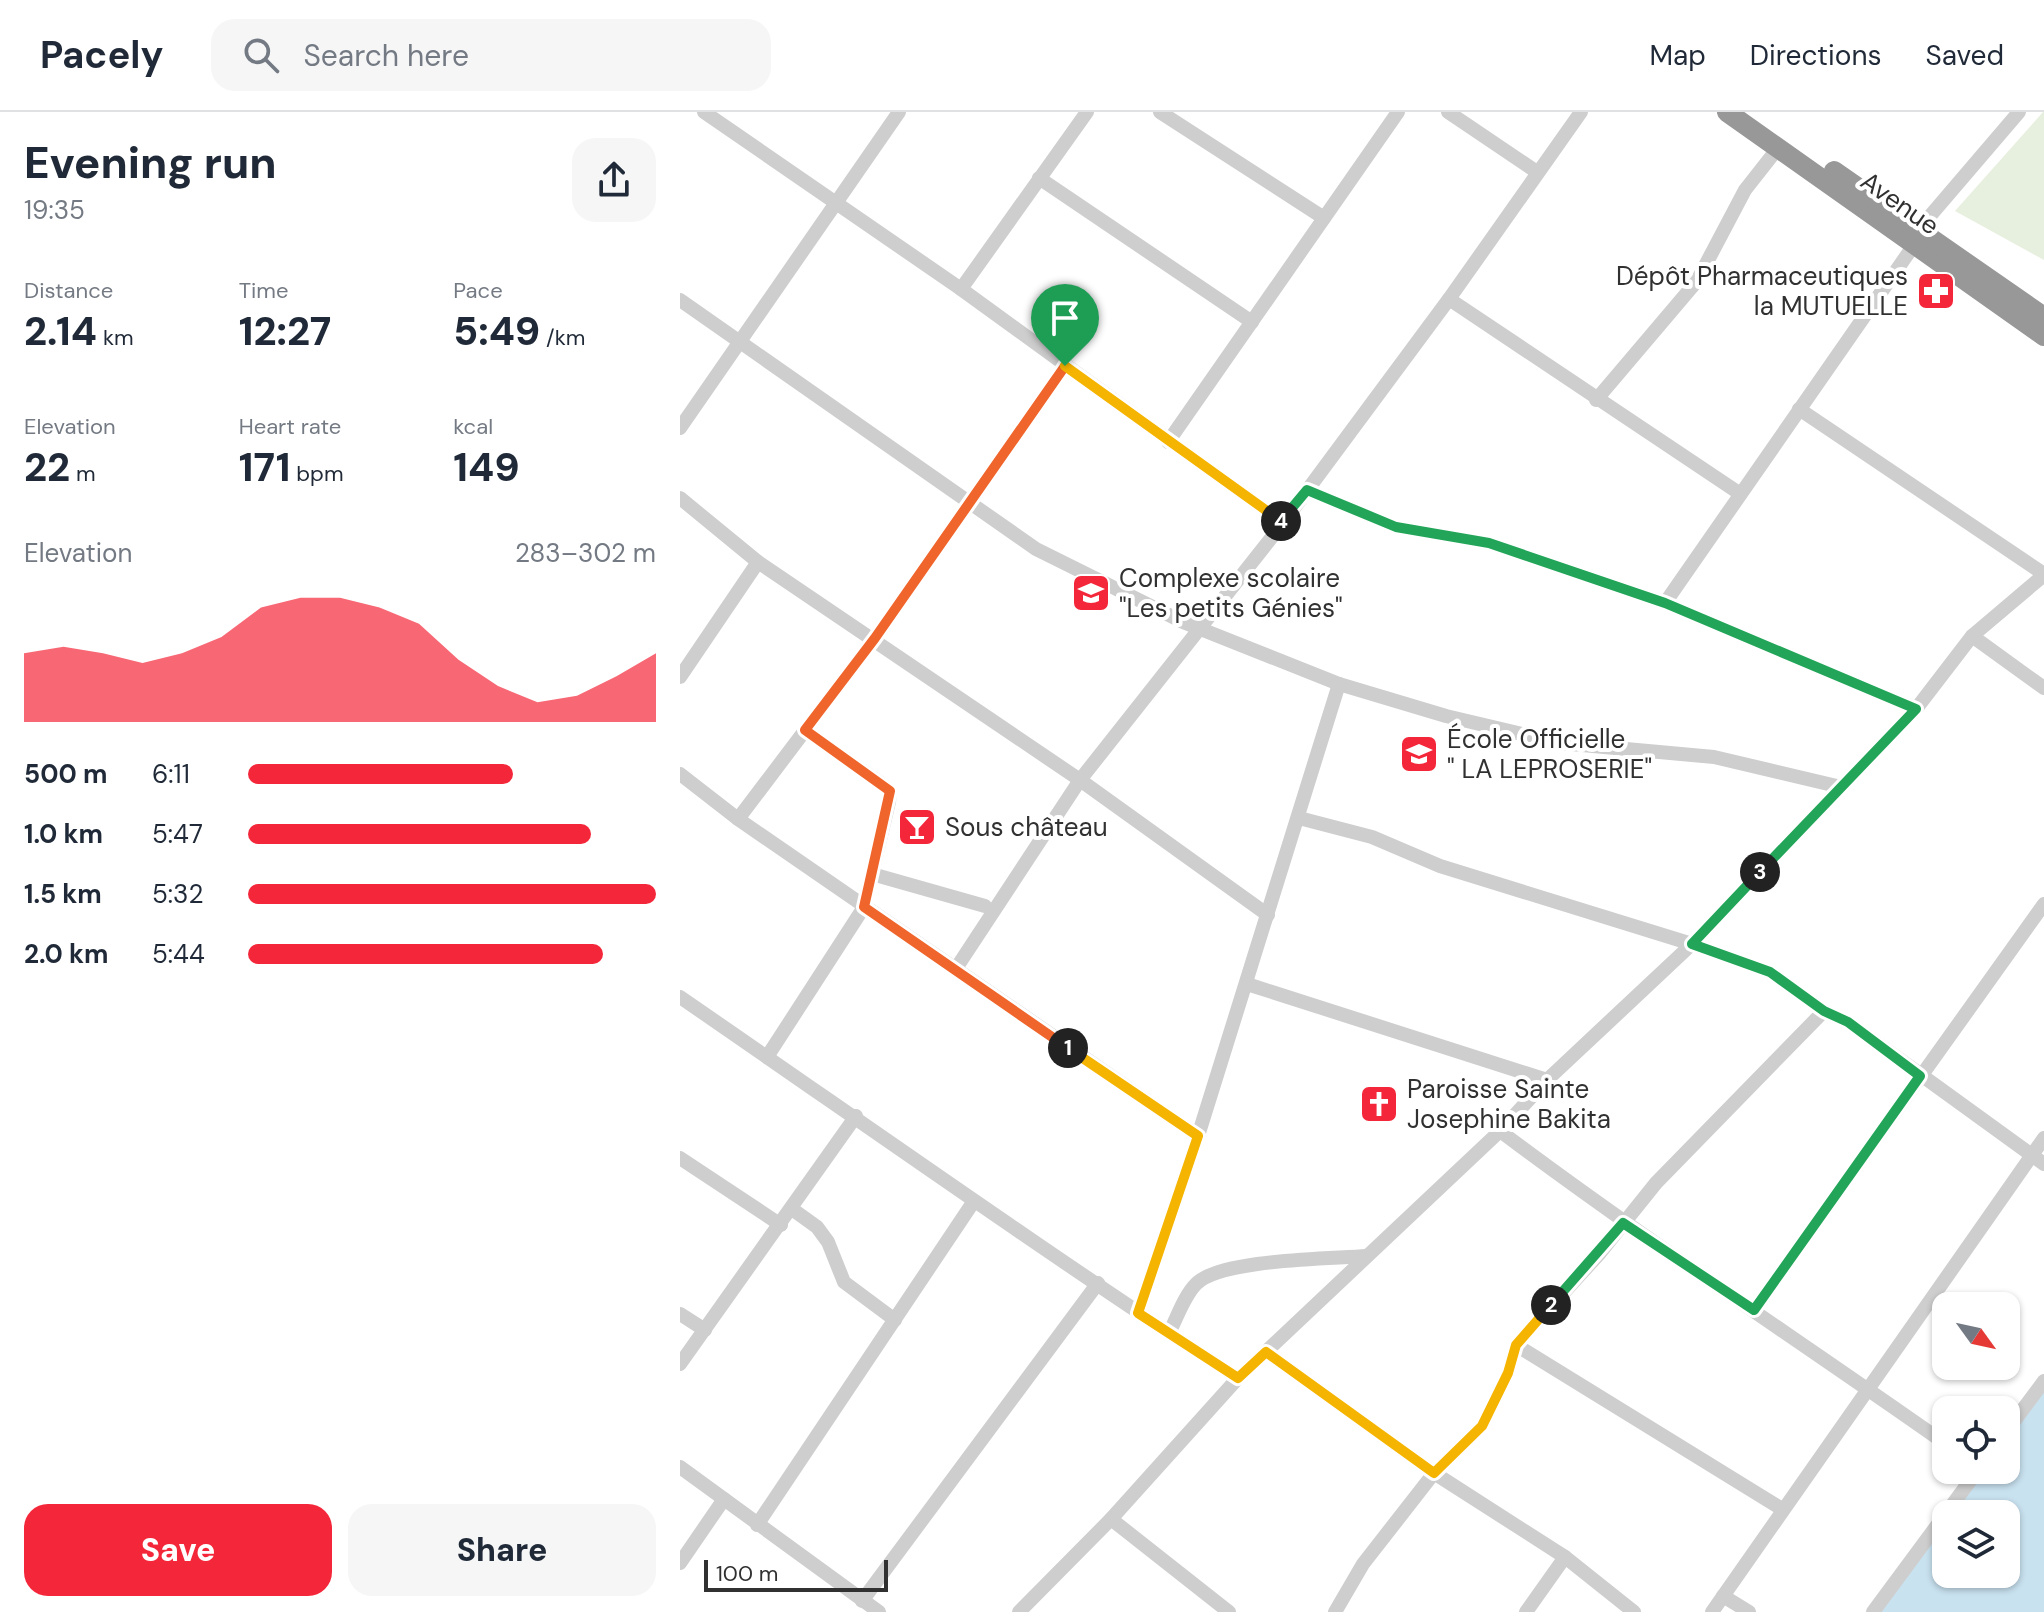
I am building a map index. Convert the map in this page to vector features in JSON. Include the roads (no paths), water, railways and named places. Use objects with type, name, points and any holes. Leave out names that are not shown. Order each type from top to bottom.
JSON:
[{"type":"highway","name":"Avenue","points":[[1727,112],[1916,237],[2044,336]]},
{"type":"highway","points":[[1750,112],[1916,237],[2044,317]]},
{"type":"street","points":[[704,112],[961,289],[1283,523]]},
{"type":"street","points":[[680,428],[899,112]]},
{"type":"street","points":[[961,289],[1087,112]]},
{"type":"street","points":[[1160,112],[1324,218]]},
{"type":"street","points":[[1168,442],[1398,112]]},
{"type":"street","points":[[1448,112],[1537,172]]},
{"type":"street","points":[[955,970],[1080,780],[1283,523],[1449,299],[1581,112]]},
{"type":"street","points":[[1665,603],[1916,237],[2019,112]]},
{"type":"street","points":[[1596,400],[1697,281],[1745,190],[1778,148]]},
{"type":"street","points":[[1039,178],[1252,322]]},
{"type":"street","points":[[1449,299],[1739,493]]},
{"type":"street","points":[[680,300],[1036,549],[1200,629],[1339,684],[1446,716],[1560,743],[1714,757],[1841,787]]},
{"type":"street","points":[[738,819],[1065,366]]},
{"type":"street","points":[[1019,1612],[1111,1519],[1238,1378],[1500,1131],[1547,1080],[1692,944],[1916,709],[1972,636],[2044,575],[1799,409]]},
{"type":"street","points":[[1307,490],[1396,527],[1489,543],[1665,603],[1916,709]]},
{"type":"street","points":[[680,498],[758,562],[873,636],[1268,915]]},
{"type":"street","points":[[680,677],[758,562]]},
{"type":"street","points":[[738,819],[873,636]]},
{"type":"street","points":[[1972,636],[2044,688]]},
{"type":"street","points":[[1138,1313],[1247,984],[1339,684]]},
{"type":"street","points":[[767,1057],[864,907],[890,791],[805,730]]},
{"type":"street","points":[[680,774],[738,819],[1198,1136]]},
{"type":"street","points":[[1299,818],[1372,837],[1440,866],[1692,944],[1770,972],[1824,1011],[1848,1022],[2044,1164]]},
{"type":"street","points":[[872,874],[985,906]]},
{"type":"street","points":[[1754,1310],[2044,904]]},
{"type":"street","points":[[1247,984],[1547,1080]]},
{"type":"street","points":[[680,997],[1138,1313],[1238,1378]]},
{"type":"street","points":[[1335,1612],[1363,1564],[1434,1473],[1482,1426],[1508,1373],[1516,1345],[1656,1183],[1824,1011]]},
{"type":"street","points":[[680,1364],[856,1116]]},
{"type":"street","points":[[1500,1131],[1623,1223],[1932,1434]]},
{"type":"street","points":[[1712,1612],[2044,1138]]},
{"type":"street","points":[[680,1158],[781,1225]]},
{"type":"street","points":[[757,1525],[974,1201]]},
{"type":"street","points":[[792,1209],[817,1227],[828,1242],[844,1282],[895,1320]]},
{"type":"street","points":[[1169,1333],[1196,1284],[1211,1274],[1274,1262],[1366,1256]]},
{"type":"street","points":[[862,1601],[1098,1283]]},
{"type":"street","points":[[680,1314],[705,1330]]},
{"type":"street","points":[[1516,1345],[1782,1509]]},
{"type":"street","points":[[1266,1352],[1434,1473],[1565,1557],[1634,1612]]},
{"type":"street","points":[[2020,1413],[2044,1381]]},
{"type":"street","points":[[680,1467],[879,1612]]},
{"type":"street","points":[[1873,1612],[1968,1484]]},
{"type":"street","points":[[680,1563],[724,1499]]},
{"type":"street","points":[[1111,1519],[1229,1612]]},
{"type":"street","points":[[1526,1612],[1565,1557]]},
{"type":"street","points":[[1723,1596],[1749,1612]]},
{"type":"water","points":[[2044,1388],[2044,1612],[1878,1612],[1932,1538],[1932,1588],[2020,1588],[2020,1500],[1960,1500],[1972,1484],[2020,1484],[2020,1420]]},
{"type":"place","name":"Dépôt Pharmaceutiques la MUTUELLE","points":[[1936,291]]},
{"type":"place","name":"Complexe scolaire \"Les petits Génies\"","points":[[1091,593]]},
{"type":"place","name":"École Officielle \" LA LEPROSERIE\"","points":[[1419,754]]},
{"type":"place","name":"Sous château","points":[[917,827]]},
{"type":"place","name":"Paroisse Sainte Josephine Bakita","points":[[1379,1104]]}]
